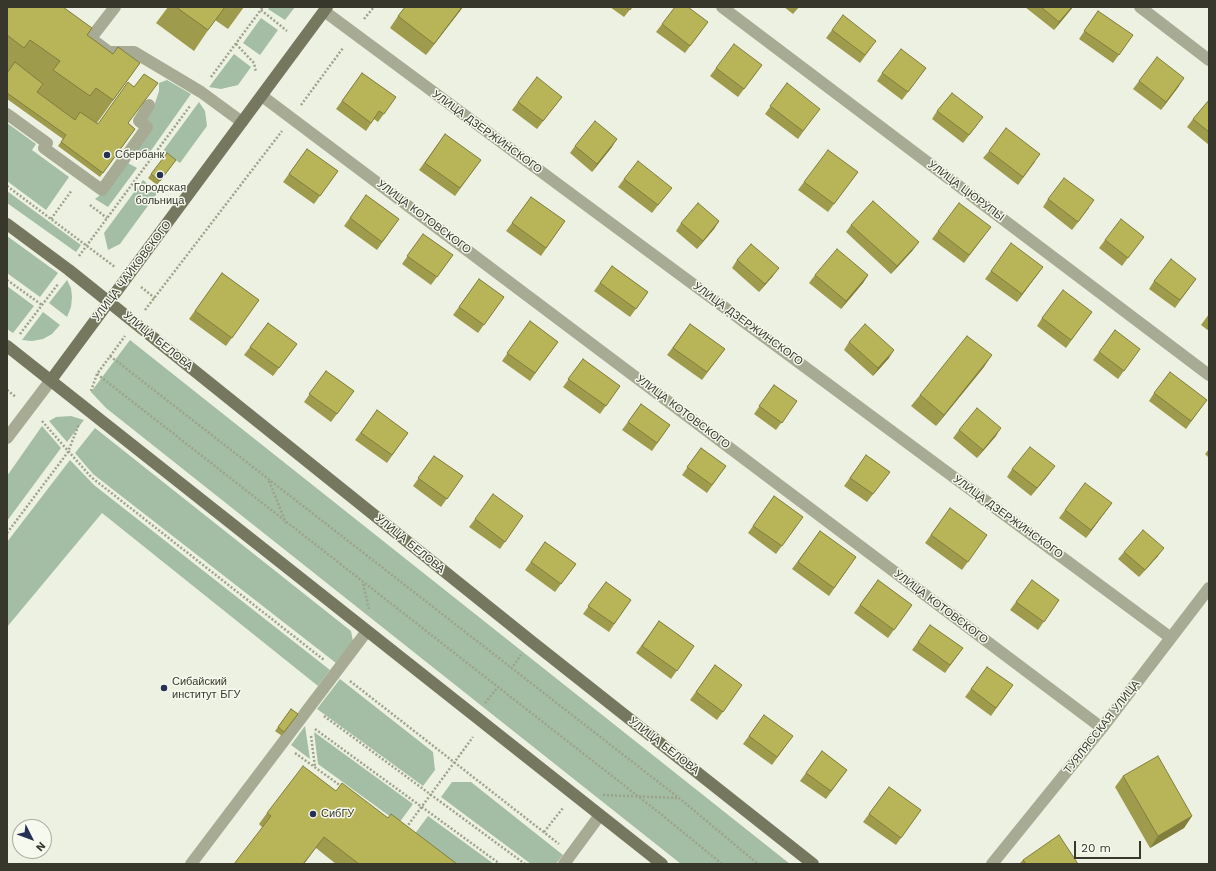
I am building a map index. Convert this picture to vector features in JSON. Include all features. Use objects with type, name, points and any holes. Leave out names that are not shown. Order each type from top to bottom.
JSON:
[{"type":"main road","name":"УЛИЦА ЧАЙКОВСКОГО","points":[[51,380],[110,303],[326,9]]},
{"type":"main road","name":"УЛИЦА БЕЛОВА","points":[[7,224],[69,270],[537,646],[813,864]]},
{"type":"main road","points":[[9,347],[662,864]]},
{"type":"street","points":[[91,38],[115,7]]},
{"type":"street","name":"УЛИЦА ЦЮРУПЫ","points":[[722,7],[1209,375]]},
{"type":"street","points":[[1140,7],[1209,60]]},
{"type":"street","name":"УЛИЦА ДЗЕРЖИНСКОГО","points":[[326,9],[354,33],[1171,638]]},
{"type":"street","points":[[79,29],[109,52],[134,52],[200,92],[242,122]]},
{"type":"street","name":"УЛИЦА КОТОВСКОГО","points":[[262,96],[292,117],[1102,728]]},
{"type":"street","points":[[7,114],[47,143],[44,148],[102,190],[147,127],[139,121],[149,105]]},
{"type":"street","name":"УЛИЦА ЧАЙКОВСКОГО","points":[[7,438],[51,380]]},
{"type":"street","name":"ТУЯЛЯССКАЯ УЛИЦА","points":[[992,864],[1102,728],[1209,588]]},
{"type":"street","points":[[191,864],[283,744],[305,721],[311,707],[367,631]]},
{"type":"street","points":[[564,864],[600,815]]},
{"type":"path","points":[[9,347],[69,270],[263,7]]},
{"type":"path","points":[[7,533],[68,452],[86,408],[96,374],[374,7]]},
{"type":"path","points":[[261,10],[302,42]]},
{"type":"path","points":[[236,44],[254,63],[262,96]]},
{"type":"path","points":[[51,219],[82,175]]},
{"type":"path","points":[[7,186],[87,245],[155,298]]},
{"type":"path","points":[[7,280],[42,305]]},
{"type":"path","points":[[110,356],[679,798],[758,864]]},
{"type":"path","points":[[96,374],[657,811],[722,864]]},
{"type":"path","points":[[7,390],[30,408],[91,477],[571,854]]},
{"type":"path","points":[[268,480],[286,523]]},
{"type":"path","points":[[311,707],[525,864]]},
{"type":"path","points":[[305,721],[315,767]]},
{"type":"path","points":[[305,721],[500,864]]},
{"type":"path","points":[[404,832],[483,722]]},
{"type":"path","points":[[283,744],[346,790]]},
{"type":"green space","points":[[270,7],[295,7],[285,20],[268,9]]},
{"type":"green space","points":[[261,18],[278,30],[260,55],[243,43]]},
{"type":"green space","points":[[234,54],[251,67],[238,85],[221,89],[209,87]]},
{"type":"green space","points":[[167,80],[191,94],[145,159],[134,152],[144,120],[154,106],[159,91],[159,83]]},
{"type":"green space","points":[[199,102],[205,111],[207,126],[180,163],[163,151]]},
{"type":"green space","points":[[7,123],[36,144],[32,150],[69,177],[46,210],[7,181]]},
{"type":"green space","points":[[126,162],[137,168],[108,207],[95,199],[104,192]]},
{"type":"green space","points":[[143,180],[158,192],[120,244],[108,250],[104,233]]},
{"type":"green space","points":[[7,191],[81,245],[76,252],[7,203]]},
{"type":"green space","points":[[7,236],[58,273],[40,297],[7,273]]},
{"type":"green space","points":[[67,280],[71,288],[72,297],[71,307],[67,317],[49,303]]},
{"type":"green space","points":[[7,286],[34,306],[13,333],[7,329]]},
{"type":"green space","points":[[43,312],[60,325],[52,334],[43,339],[32,341],[22,340]]},
{"type":"green space","points":[[130,340],[790,864],[681,864],[106,408],[91,392]]},
{"type":"green space","points":[[71,416],[84,420],[67,442],[49,421],[56,417]]},
{"type":"green space","points":[[42,426],[61,448],[7,521],[7,476]]},
{"type":"green space","points":[[95,428],[351,631],[353,641],[336,663],[93,474],[75,453]]},
{"type":"green space","points":[[70,460],[94,485],[330,670],[318,686],[102,513],[7,627],[7,542]]},
{"type":"green space","points":[[340,679],[433,752],[435,770],[423,786],[317,709]]},
{"type":"green space","points":[[305,726],[310,759],[291,745]]},
{"type":"green space","points":[[314,732],[413,804],[399,823],[318,764]]},
{"type":"green space","points":[[452,782],[471,782],[563,855],[556,864],[531,864],[441,797]]},
{"type":"green space","points":[[428,816],[494,864],[452,864],[414,835]]},
{"type":"building","points":[[7,7],[63,7],[92,28],[87,35],[113,54],[118,47],[140,63],[113,100],[96,88],[90,96],[53,70],[60,61],[30,40],[24,48],[7,35]]},
{"type":"building","points":[[176,7],[225,7],[208,30]]},
{"type":"building","points":[[405,7],[462,7],[434,44],[398,16]]},
{"type":"building","points":[[675,7],[688,7],[708,22],[690,46],[662,24]]},
{"type":"building","points":[[1041,7],[1072,7],[1059,22]]},
{"type":"building","points":[[1098,11],[1133,35],[1119,55],[1084,31]]},
{"type":"building","points":[[843,15],[876,41],[865,55],[832,30]]},
{"type":"building","points":[[734,44],[762,65],[744,89],[716,68]]},
{"type":"building","points":[[901,49],[926,68],[908,92],[882,73]]},
{"type":"building","points":[[1157,57],[1184,78],[1166,102],[1139,81]]},
{"type":"building","points":[[15,62],[43,84],[37,92],[75,120],[80,112],[98,124],[128,82],[134,87],[144,74],[158,83],[128,123],[135,129],[103,173],[61,142],[66,135],[7,93],[7,73]]},
{"type":"building","points":[[362,73],[396,97],[384,114],[379,111],[371,123],[342,101]]},
{"type":"building","points":[[537,77],[562,97],[543,121],[518,102]]},
{"type":"building","points":[[787,83],[820,109],[803,131],[770,106]]},
{"type":"building","points":[[952,93],[983,117],[969,135],[937,111]]},
{"type":"building","points":[[1209,100],[1209,132],[1193,119]]},
{"type":"building","points":[[595,121],[617,139],[597,164],[575,146]]},
{"type":"building","points":[[1006,128],[1040,154],[1023,177],[989,151]]},
{"type":"building","points":[[445,134],[481,160],[460,188],[425,163]]},
{"type":"building","points":[[307,149],[338,171],[320,196],[289,174]]},
{"type":"building","points":[[828,150],[858,172],[834,204],[804,182]]},
{"type":"building","points":[[167,153],[176,160],[160,181],[151,174]]},
{"type":"building","points":[[638,161],[672,188],[658,205],[624,179]]},
{"type":"building","points":[[1064,178],[1094,200],[1078,222],[1048,199]]},
{"type":"building","points":[[366,195],[399,219],[382,242],[350,218]]},
{"type":"building","points":[[531,197],[565,221],[546,248],[512,223]]},
{"type":"building","points":[[873,201],[919,242],[897,266],[851,225]]},
{"type":"building","points":[[698,203],[719,221],[703,241],[681,223]]},
{"type":"building","points":[[959,203],[991,227],[969,255],[938,231]]},
{"type":"building","points":[[1121,219],[1144,237],[1128,258],[1105,240]]},
{"type":"building","points":[[423,234],[453,255],[437,277],[407,256]]},
{"type":"building","points":[[1011,243],[1043,267],[1022,294],[991,271]]},
{"type":"building","points":[[751,244],[779,268],[765,284],[737,260]]},
{"type":"building","points":[[837,249],[868,275],[846,301],[815,275]]},
{"type":"building","points":[[1171,259],[1196,279],[1180,300],[1154,281]]},
{"type":"building","points":[[612,266],[648,292],[636,309],[600,283]]},
{"type":"building","points":[[222,273],[259,300],[232,338],[195,311]]},
{"type":"building","points":[[479,279],[504,297],[484,325],[459,307]]},
{"type":"building","points":[[1063,290],[1092,312],[1071,340],[1042,318]]},
{"type":"building","points":[[530,321],[558,342],[535,373],[507,353]]},
{"type":"building","points":[[268,323],[297,344],[279,368],[250,347]]},
{"type":"building","points":[[690,324],[725,349],[707,372],[673,348]]},
{"type":"building","points":[[865,324],[894,350],[878,368],[849,342]]},
{"type":"building","points":[[1115,330],[1140,349],[1124,371],[1099,352]]},
{"type":"building","points":[[967,336],[992,355],[944,415],[920,395]]},
{"type":"building","points":[[583,359],[620,386],[606,406],[568,379]]},
{"type":"building","points":[[326,371],[354,391],[337,414],[309,394]]},
{"type":"building","points":[[1170,372],[1207,400],[1191,421],[1154,393]]},
{"type":"building","points":[[774,385],[797,401],[782,423],[759,406]]},
{"type":"building","points":[[641,404],[670,425],[657,443],[628,422]]},
{"type":"building","points":[[977,408],[1001,428],[983,450],[959,430]]},
{"type":"building","points":[[377,410],[408,433],[392,455],[361,433]]},
{"type":"building","points":[[1030,447],[1055,466],[1037,488],[1012,469]]},
{"type":"building","points":[[701,448],[726,466],[712,485],[687,467]]},
{"type":"building","points":[[866,455],[890,472],[873,494],[850,478]]},
{"type":"building","points":[[434,456],[463,476],[447,499],[418,478]]},
{"type":"building","points":[[1085,483],[1112,503],[1091,530],[1065,510]]},
{"type":"building","points":[[493,494],[523,516],[505,542],[475,519]]},
{"type":"building","points":[[774,496],[803,517],[782,546],[753,526]]},
{"type":"building","points":[[950,508],[987,535],[968,562],[931,535]]},
{"type":"building","points":[[1143,530],[1164,548],[1145,570],[1124,552]]},
{"type":"building","points":[[820,531],[856,557],[834,588],[798,562]]},
{"type":"building","points":[[545,542],[576,564],[561,584],[531,562]]},
{"type":"building","points":[[878,580],[912,605],[894,630],[860,605]]},
{"type":"building","points":[[1032,580],[1059,600],[1044,622],[1016,602]]},
{"type":"building","points":[[606,582],[631,600],[614,624],[588,606]]},
{"type":"building","points":[[659,621],[694,646],[677,671],[642,646]]},
{"type":"building","points":[[930,625],[963,648],[950,665],[918,642]]},
{"type":"building","points":[[715,665],[742,685],[723,712],[696,692]]},
{"type":"building","points":[[987,667],[1013,685],[996,708],[971,689]]},
{"type":"building","points":[[291,709],[298,714],[284,732],[278,727]]},
{"type":"building","points":[[764,715],[793,736],[777,757],[749,736]]},
{"type":"building","points":[[822,751],[847,770],[831,791],[806,773]]},
{"type":"building","points":[[1158,756],[1192,816],[1158,836],[1123,776]]},
{"type":"building","name":"СибГУ","points":[[303,766],[336,791],[342,783],[388,818],[391,814],[457,864],[359,864],[324,837],[303,864],[234,864],[271,816],[267,813]]},
{"type":"building","points":[[889,787],[921,810],[901,838],[869,814]]},
{"type":"building","points":[[1059,835],[1078,864],[1026,864],[1023,860]]},
{"type":"place","name":"Сбербанк","points":[[107,155]]},
{"type":"place","name":"Городская больница","points":[[160,175]]},
{"type":"place","name":"Сибайский институт БГУ","points":[[164,688]]},
{"type":"place","name":"СибГУ","points":[[313,814]]}]
